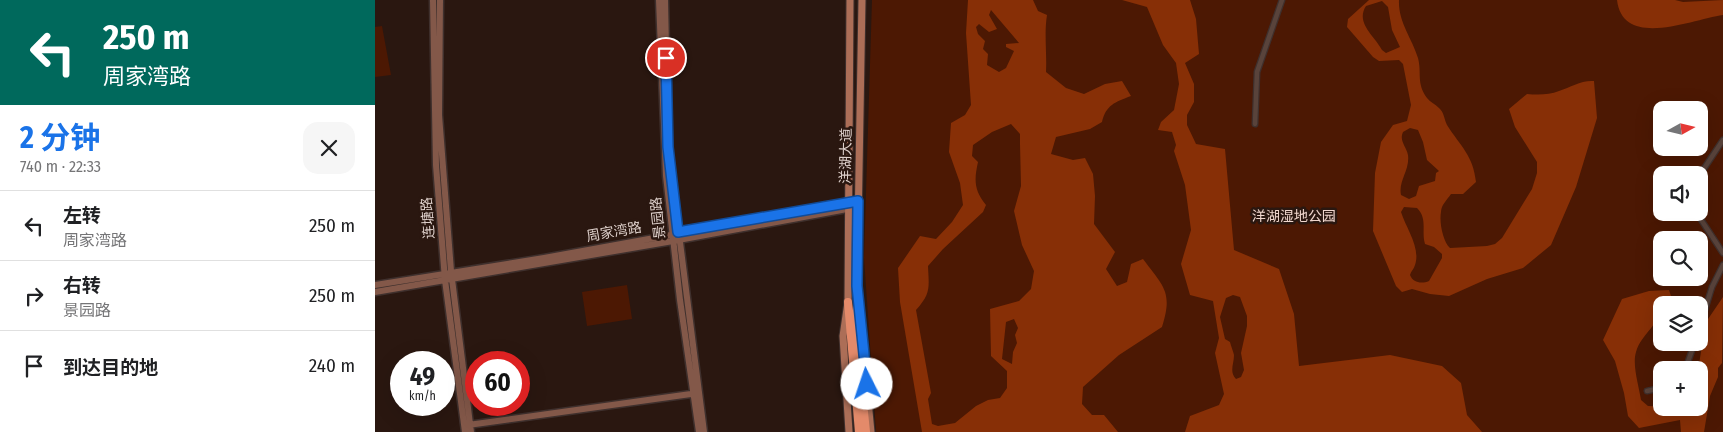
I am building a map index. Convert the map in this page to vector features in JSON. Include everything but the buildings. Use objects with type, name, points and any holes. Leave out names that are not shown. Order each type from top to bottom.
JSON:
[{"type":"highway","points":[[857,300],[856,377],[866,432]]},
{"type":"highway","points":[[848,302],[856,377],[859,432]]},
{"type":"main road","name":"连塘路","points":[[433,0],[435,158],[468,429]]},
{"type":"main road","name":"连塘路","points":[[440,0],[438,99],[448,276]]},
{"type":"main road","name":"景园路","points":[[659,0],[664,147],[697,395],[704,432]]},
{"type":"main road","name":"景园路","points":[[665,0],[668,147],[676,237]]},
{"type":"main road","name":"洋湖大道","points":[[849,432],[843,336],[848,302],[850,0]]},
{"type":"main road","name":"洋湖大道","points":[[862,0],[857,300],[865,350],[871,432]]},
{"type":"main road","name":"周家湾路","points":[[375,292],[544,258],[676,237],[858,204]]},
{"type":"main road","name":"周家湾路","points":[[375,285],[448,276]]},
{"type":"main road","name":"景园路","points":[[697,395],[699,432]]},
{"type":"main road","points":[[468,429],[697,395]]},
{"type":"street","points":[[1255,124],[1257,72],[1282,0]]},
{"type":"street","points":[[1706,166],[1723,140]]},
{"type":"street","points":[[1702,221],[1723,253]]},
{"type":"street","points":[[1708,300],[1712,287],[1723,266]]},
{"type":"street","points":[[1647,391],[1653,390]]},
{"type":"green space","name":"洋湖湿地公园","points":[[872,0],[1723,0],[1723,432],[876,432],[864,258]]},
{"type":"green space","points":[[382,26],[391,75],[375,77],[375,27]]},
{"type":"green space","points":[[627,285],[632,319],[587,326],[582,292]]},
{"type":"shaded area","points":[[968,0],[1033,0],[1038,11],[1047,15],[1046,72],[1066,88],[1084,94],[1105,84],[1122,81],[1131,96],[1112,105],[1106,112],[1102,122],[1090,129],[1056,137],[1051,154],[1073,160],[1085,158],[1093,174],[1095,196],[1094,224],[1115,252],[1106,269],[1117,286],[1127,282],[1131,264],[1143,259],[1165,290],[1167,306],[1162,327],[1119,355],[1083,387],[1082,404],[1092,415],[1104,415],[1118,432],[922,432],[900,302],[898,268],[920,236],[936,239],[952,222],[963,205],[960,183],[949,152],[951,123],[965,115],[971,105],[966,33]],"holes":[[[991,10],[1019,43],[1006,44],[1006,47],[1014,51],[1006,68],[999,72],[987,65],[988,54],[983,49],[985,41],[978,34],[976,27],[979,24],[989,32],[997,29],[989,15]],[[1011,124],[1020,134],[1021,186],[1014,211],[1022,245],[1034,271],[1031,289],[1019,301],[990,309],[991,356],[1007,371],[1007,388],[1000,398],[988,400],[976,406],[955,423],[938,426],[932,424],[928,399],[931,393],[916,310],[927,294],[928,266],[943,249],[983,212],[986,205],[977,190],[976,174],[978,162],[972,156],[973,145],[992,132]],[[1014,319],[1018,328],[1015,335],[1017,343],[1013,352],[1012,364],[1002,359],[1006,322]]]},
{"type":"shaded area","points":[[1122,0],[1190,0],[1196,19],[1199,54],[1185,63],[1194,84],[1194,102],[1187,115],[1187,125],[1196,144],[1225,149],[1234,250],[1279,269],[1294,314],[1299,366],[1390,355],[1442,366],[1461,383],[1467,415],[1482,432],[1185,432],[1190,416],[1219,405],[1224,394],[1215,353],[1219,338],[1213,301],[1190,295],[1181,264],[1191,230],[1185,185],[1174,151],[1176,145],[1172,132],[1158,130],[1161,122],[1174,110],[1179,84],[1176,63],[1163,45],[1147,7]],"holes":[[[1233,295],[1240,297],[1247,316],[1247,326],[1241,353],[1244,370],[1241,377],[1236,379],[1232,371],[1234,355],[1230,342],[1225,339],[1220,317],[1226,298]]]},
{"type":"shaded area","points":[[1369,0],[1399,0],[1403,23],[1418,58],[1420,83],[1424,93],[1442,112],[1447,125],[1466,152],[1472,165],[1476,182],[1463,194],[1451,194],[1442,207],[1442,232],[1450,248],[1495,244],[1502,238],[1532,189],[1537,173],[1537,162],[1515,127],[1509,109],[1527,94],[1551,93],[1580,83],[1594,81],[1597,118],[1576,187],[1551,245],[1523,268],[1487,279],[1449,296],[1430,294],[1412,289],[1402,292],[1396,286],[1373,231],[1375,173],[1381,142],[1393,125],[1407,121],[1411,105],[1403,64],[1399,60],[1379,61],[1373,57],[1347,27],[1348,19]],"holes":[[[1382,1],[1388,7],[1392,30],[1400,47],[1386,53],[1367,29],[1363,18],[1366,6]],[[1410,128],[1418,130],[1427,160],[1439,171],[1436,173],[1435,181],[1419,186],[1416,196],[1409,199],[1401,195],[1401,185],[1408,160],[1408,155],[1402,141],[1403,132]],[[1404,207],[1417,208],[1422,216],[1425,244],[1434,247],[1442,254],[1442,258],[1429,281],[1418,282],[1413,280],[1410,275],[1415,265],[1416,252],[1415,245],[1401,212]]]},
{"type":"shaded area","points":[[1617,0],[1675,0],[1683,2],[1723,0],[1723,15],[1661,28],[1645,28],[1632,24],[1622,15]]},
{"type":"shaded area","points":[[1669,290],[1671,296],[1653,296],[1653,324],[1636,352],[1635,369],[1641,400],[1648,406],[1653,406],[1653,416],[1707,416],[1704,432],[1681,432],[1680,420],[1639,428],[1628,416],[1615,361],[1603,340],[1622,299],[1649,291]]},
{"type":"shaded area","points":[[1723,297],[1722,363],[1718,368],[1718,377],[1710,396],[1708,408],[1708,361],[1700,361],[1701,351],[1708,351],[1708,319]]},
{"type":"route","points":[[666,58],[668,147],[678,232],[858,201],[857,300],[865,350],[867,384]]}]
